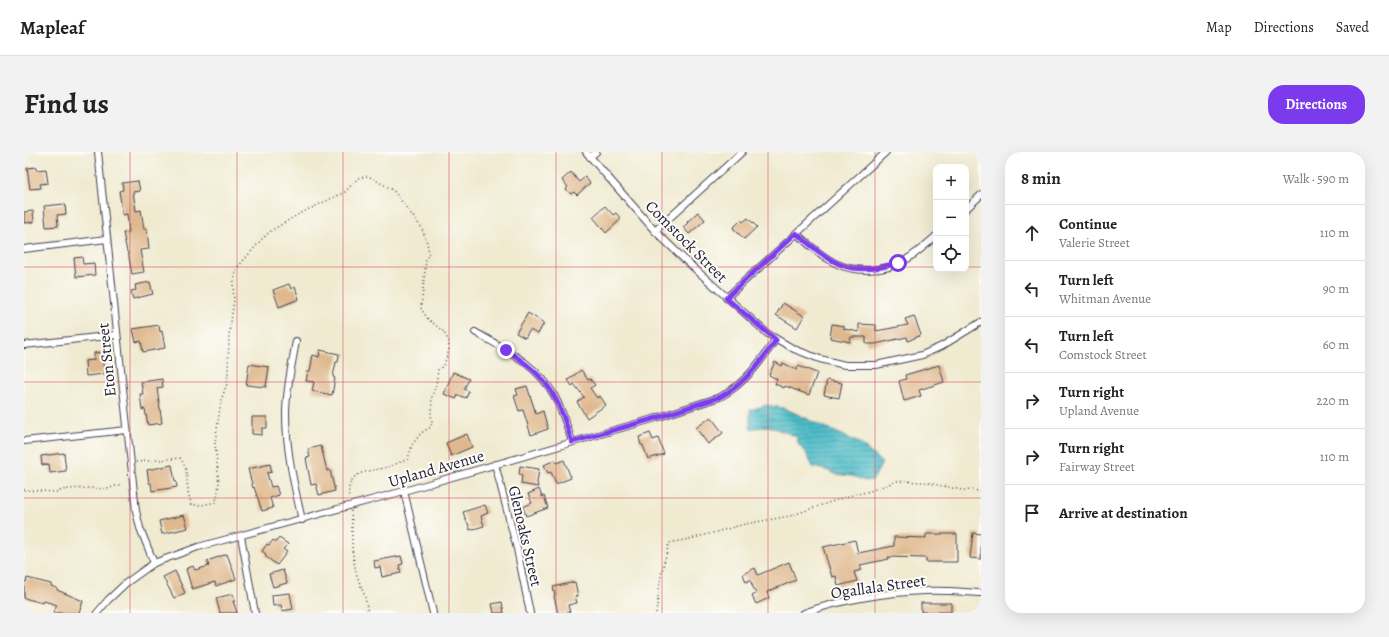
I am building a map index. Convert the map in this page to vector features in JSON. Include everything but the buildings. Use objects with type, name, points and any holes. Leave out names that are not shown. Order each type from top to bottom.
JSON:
[{"type":"street","name":"Eton Street","points":[[98,152],[116,335],[136,512],[140,528],[154,562]]},
{"type":"street","name":"Comstock Street","points":[[586,152],[655,231],[726,298],[776,340],[794,349],[845,365],[876,365],[922,355],[942,346],[981,322]]},
{"type":"street","points":[[590,157],[596,152]]},
{"type":"street","points":[[655,231],[742,152]]},
{"type":"street","points":[[726,298],[886,152]]},
{"type":"street","points":[[969,206],[981,195]]},
{"type":"street","points":[[796,233],[831,261],[844,266],[861,269],[880,268],[904,261],[933,239]]},
{"type":"street","points":[[24,249],[107,239]]},
{"type":"street","points":[[475,332],[525,362],[539,374],[561,409],[572,442]]},
{"type":"street","points":[[24,345],[116,335]]},
{"type":"street","name":"Upland Avenue","points":[[97,613],[126,583],[154,562],[198,547],[302,520],[656,418],[720,397],[729,393],[748,376],[776,340]]},
{"type":"street","points":[[296,341],[289,382],[286,413],[287,444],[302,520]]},
{"type":"street","points":[[24,441],[127,430]]},
{"type":"street","name":"Glenoaks Street","points":[[495,464],[517,549],[530,613]]},
{"type":"street","points":[[404,491],[433,613]]},
{"type":"street","points":[[241,536],[255,613]]},
{"type":"street","name":"Ogallala Street","points":[[804,613],[840,603],[906,592],[927,591],[981,593]]},
{"type":"path","points":[[136,462],[180,458],[187,472],[188,490],[192,505],[202,505],[216,502],[219,484],[215,443],[221,400],[228,371],[229,334],[234,300],[233,284],[237,268],[262,239],[272,230],[299,214],[345,192],[358,178],[368,176],[393,190],[421,227],[429,252],[426,260],[421,309],[428,319],[444,332],[449,342],[449,350],[444,365],[438,370],[436,385],[432,396],[431,427],[417,437],[412,445],[408,458],[385,468],[360,473],[354,477],[349,486],[349,498]]},
{"type":"path","points":[[656,613],[661,575],[669,542],[694,538],[745,524],[790,516],[897,481],[924,482],[962,490],[981,491]]},
{"type":"path","points":[[24,490],[56,492],[72,489],[107,488],[122,484]]},
{"type":"path","points":[[350,505],[352,549],[356,573],[365,597],[368,613]]},
{"type":"water","points":[[766,405],[784,408],[863,446],[882,463],[873,480],[865,481],[852,476],[838,475],[813,467],[806,453],[798,444],[796,436],[768,426],[750,429],[750,410]]},
{"type":"route","points":[[506,350],[525,362],[539,374],[554,394],[561,409],[572,442],[656,418],[720,397],[729,393],[748,376],[776,340],[726,298],[796,233],[826,258],[844,266],[861,269],[880,268],[898,263]]}]
